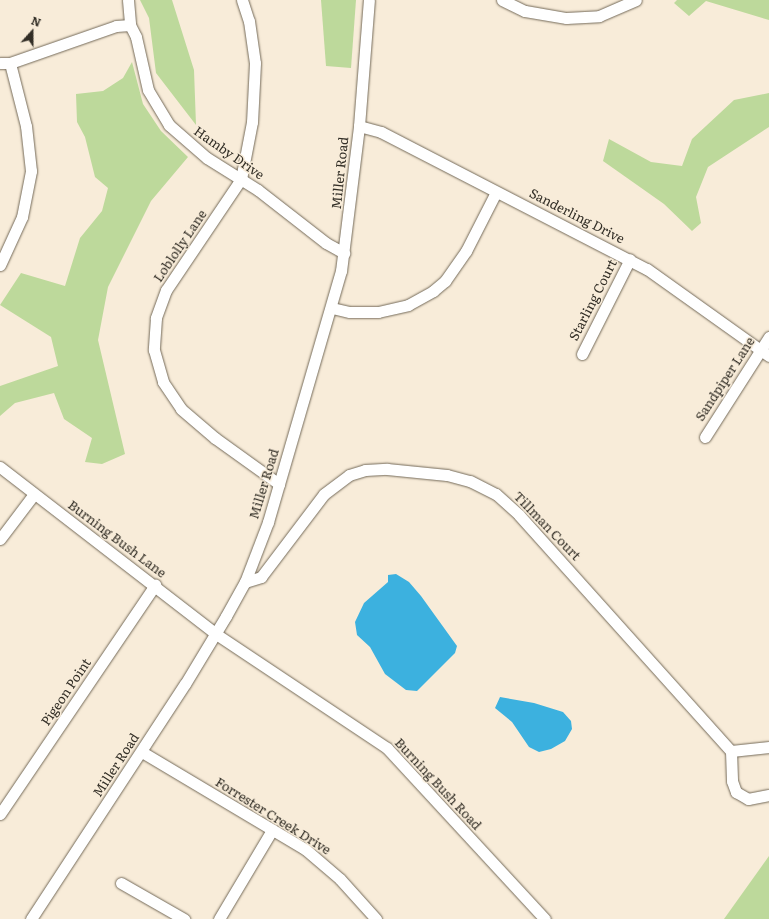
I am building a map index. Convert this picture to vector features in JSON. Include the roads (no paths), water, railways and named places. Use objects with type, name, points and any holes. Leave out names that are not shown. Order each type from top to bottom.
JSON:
[{"type":"street","name":"Hamby Drive","points":[[128,0],[130,25],[136,37],[148,90],[163,118],[207,158],[241,179],[326,243],[344,253]]},
{"type":"street","name":"Loblolly Lane","points":[[242,0],[249,21],[255,63],[252,122],[241,179],[166,290],[156,318],[154,350],[163,382],[181,409],[215,438],[279,484]]},
{"type":"street","name":"Miller Road","points":[[31,919],[142,752],[216,634],[245,582],[279,484],[332,308],[344,253],[359,126],[369,0]]},
{"type":"street","points":[[502,0],[525,11],[566,18],[598,16],[636,0]]},
{"type":"street","points":[[0,266],[22,217],[31,171],[26,126],[5,63],[116,26],[130,25]]},
{"type":"street","name":"Sanderling Drive","points":[[359,126],[381,132],[630,259],[662,279],[765,353]]},
{"type":"street","points":[[332,308],[350,312],[378,312],[408,305],[433,291],[458,263],[496,192]]},
{"type":"street","name":"Starling Court","points":[[582,354],[630,259]]},
{"type":"street","name":"Sandpiper Lane","points":[[705,437],[765,353],[769,337]]},
{"type":"street","name":"Burning Bush Lane","points":[[0,467],[155,585],[216,634]]},
{"type":"street","name":"Tillman Court","points":[[245,582],[261,577],[324,494],[349,475],[365,470],[387,469],[447,475],[470,481],[496,494],[520,515],[731,751]]},
{"type":"street","points":[[0,539],[34,494]]},
{"type":"street","name":"Pigeon Point","points":[[0,814],[155,585]]},
{"type":"street","name":"Burning Bush Road","points":[[216,634],[387,748],[544,919]]},
{"type":"street","points":[[769,748],[731,751],[732,781],[736,792],[748,799],[769,795]]},
{"type":"street","name":"Forrester Creek Drive","points":[[142,752],[324,863],[376,919]]},
{"type":"street","points":[[219,919],[272,830]]},
{"type":"street","points":[[121,883],[184,919]]},
{"type":"water","points":[[396,574],[409,582],[421,596],[457,646],[455,653],[417,691],[406,690],[385,674],[370,647],[357,635],[355,622],[364,603],[388,582],[388,575]]},
{"type":"water","points":[[500,697],[534,703],[563,712],[571,721],[572,729],[565,741],[551,749],[539,752],[529,747],[512,722],[495,708]]}]
